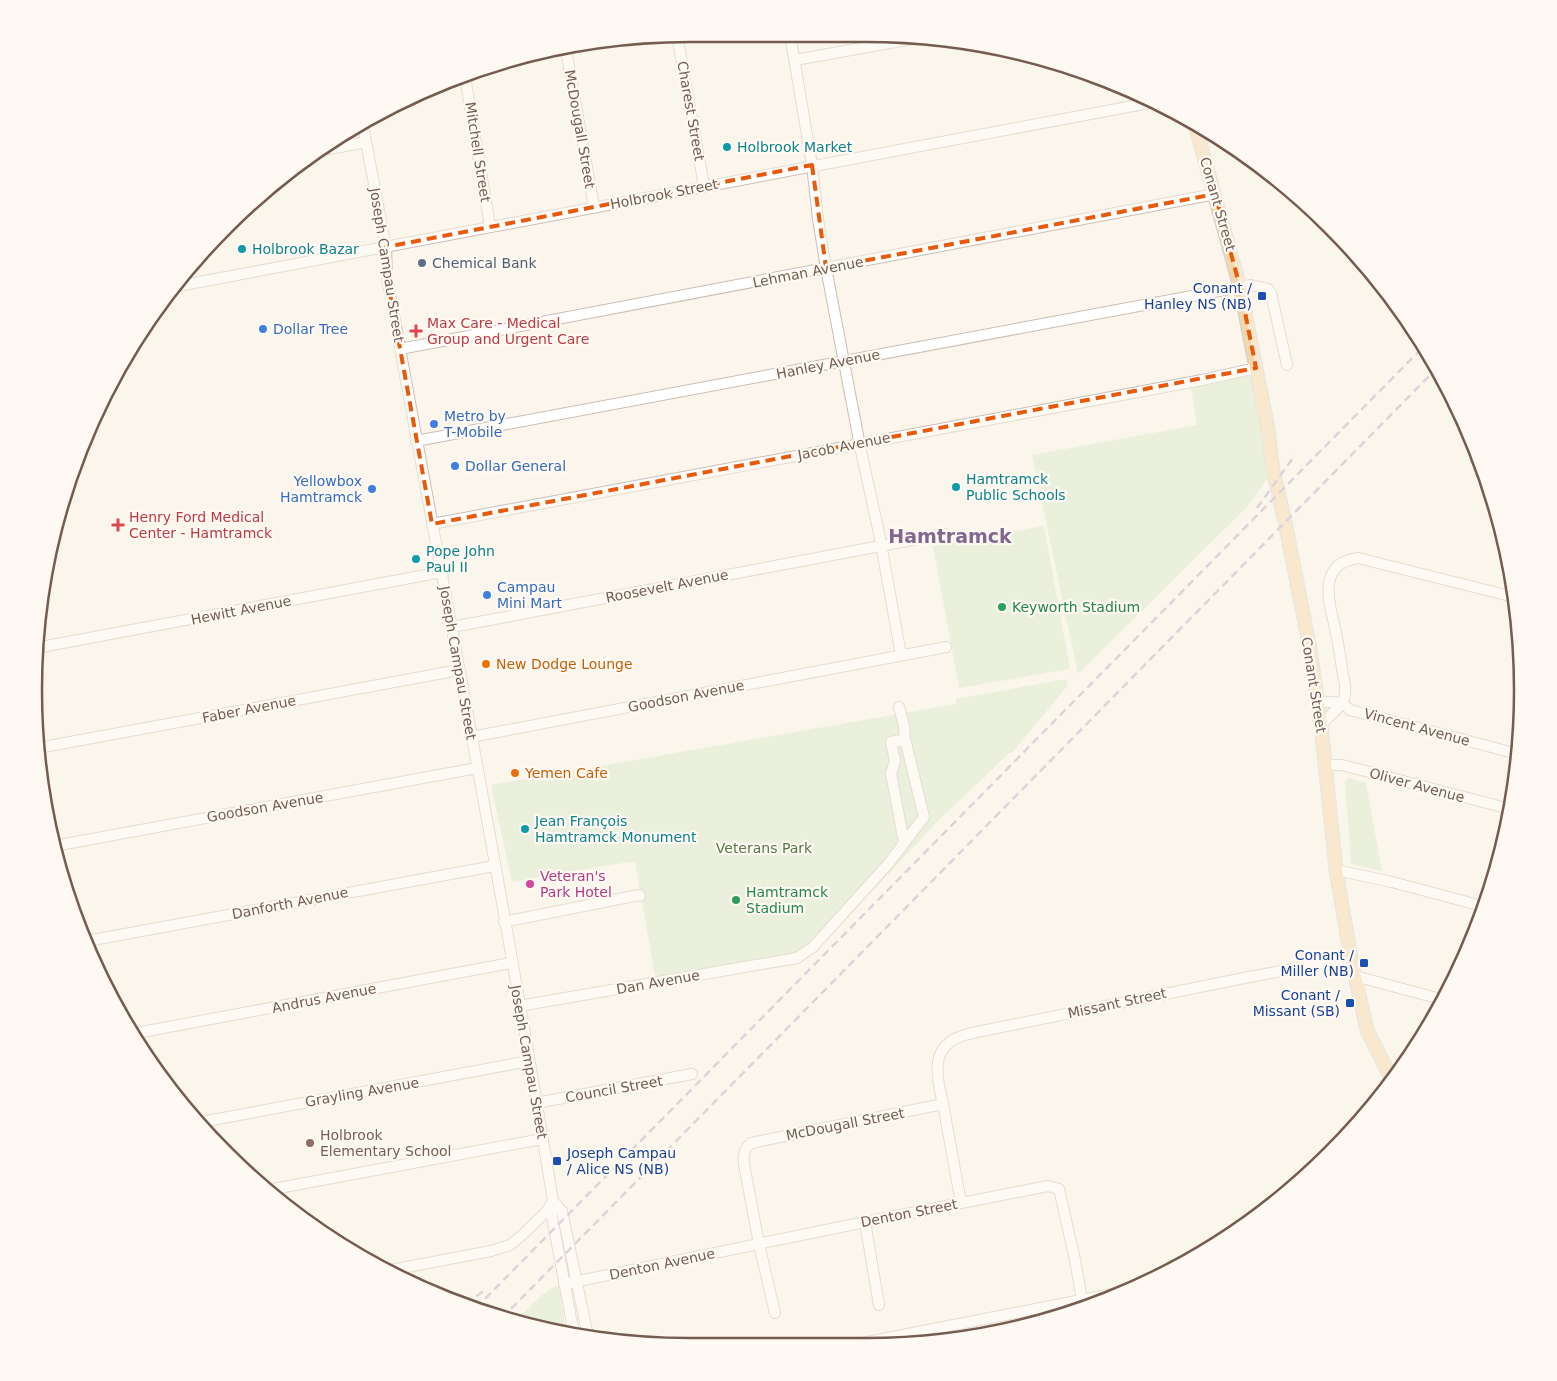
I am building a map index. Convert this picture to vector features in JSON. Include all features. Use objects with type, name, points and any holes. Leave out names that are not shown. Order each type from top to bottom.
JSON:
[{"type":"main road","name":"Conant Street","points":[[1197,134],[1240,287],[1268,429],[1273,470],[1298,586],[1321,724],[1336,870],[1351,958],[1367,1030],[1389,1074]]},
{"type":"street","points":[[792,42],[812,165],[817,218],[843,361],[882,546],[901,655]]},
{"type":"street","name":"Charest Street","points":[[678,43],[704,186]]},
{"type":"street","points":[[795,60],[889,43]]},
{"type":"street","name":"McDougall Street","points":[[567,55],[594,207]]},
{"type":"street","name":"Mitchell Street","points":[[467,83],[490,226]]},
{"type":"street","name":"Holbrook Street","points":[[190,279],[386,246],[1142,104]]},
{"type":"street","name":"Joseph Campau Street","points":[[364,130],[386,246],[386,277],[460,670],[529,1061],[552,1201],[552,1217],[573,1327]]},
{"type":"street","points":[[337,147],[366,142]]},
{"type":"street","name":"Lehman Avenue","points":[[400,349],[1215,194]]},
{"type":"street","points":[[1240,287],[1256,285],[1268,289],[1271,293],[1287,364]]},
{"type":"street","name":"Hanley Avenue","points":[[416,441],[1240,287]]},
{"type":"street","name":"Jacob Avenue","points":[[432,524],[1202,380],[1256,368]]},
{"type":"street","name":"Roosevelt Avenue","points":[[452,627],[944,534]]},
{"type":"street","points":[[1321,724],[1342,703],[1346,691],[1327,589],[1332,574],[1347,560],[1358,558],[1507,596]]},
{"type":"street","name":"Hewitt Avenue","points":[[44,646],[442,572]]},
{"type":"street","name":"Goodson Avenue","points":[[471,737],[946,647]]},
{"type":"street","name":"Faber Avenue","points":[[45,747],[460,670]]},
{"type":"street","name":"Vincent Avenue","points":[[1317,701],[1342,703],[1350,710],[1511,752]]},
{"type":"street","points":[[899,707],[924,817],[904,843]]},
{"type":"street","points":[[904,843],[892,773],[894,761],[891,742],[905,739]]},
{"type":"street","name":"Oliver Avenue","points":[[1324,764],[1342,765],[1504,807]]},
{"type":"street","name":"Goodson Avenue","points":[[62,845],[477,768]]},
{"type":"street","name":"Dan Avenue","points":[[519,1006],[797,958],[814,947],[889,863],[904,843]]},
{"type":"street","name":"Danforth Avenue","points":[[93,940],[494,866]]},
{"type":"street","points":[[1336,870],[1392,882],[1478,905]]},
{"type":"street","points":[[504,922],[638,895]]},
{"type":"street","name":"Missant Street","points":[[943,1104],[937,1069],[943,1051],[952,1040],[972,1032],[1240,978],[1351,958]]},
{"type":"street","name":"Andrus Avenue","points":[[140,1032],[511,963]]},
{"type":"street","points":[[1356,976],[1437,998]]},
{"type":"street","name":"Grayling Avenue","points":[[206,1121],[529,1061]]},
{"type":"street","name":"Council Street","points":[[536,1103],[692,1074]]},
{"type":"street","points":[[943,1104],[961,1203]]},
{"type":"street","name":"McDougall Street","points":[[759,1244],[744,1164],[744,1153],[751,1143],[943,1104]]},
{"type":"street","points":[[276,1189],[542,1139]]},
{"type":"street","name":"Denton Street","points":[[759,1244],[1048,1186],[1059,1189],[1082,1300]]},
{"type":"street","points":[[398,1269],[491,1251],[510,1245],[546,1211],[552,1201]]},
{"type":"street","name":"Joseph Campau Street","points":[[552,1201],[562,1211],[587,1330]]},
{"type":"street","points":[[865,1222],[879,1305]]},
{"type":"street","points":[[759,1244],[775,1313]]},
{"type":"street","name":"Denton Avenue","points":[[564,1284],[759,1244]]},
{"type":"street","points":[[892,1337],[1089,1299]]},
{"type":"highlighted area","points":[[812,165],[826,268],[1215,194],[1240,287],[1256,368],[432,524],[387,277],[386,247]]},
{"type":"green space","points":[[1256,368],[1273,470],[1248,506],[1078,674],[1032,455],[1197,425],[1190,382]]},
{"type":"green space","name":"Keyworth Stadium","points":[[1044,526],[1070,669],[959,688],[933,546]]},
{"type":"green space","name":"Veterans Park","points":[[1066,679],[1068,685],[1013,752],[1008,754],[937,822],[818,949],[655,976],[635,861],[512,882],[491,785],[956,704],[956,699]]},
{"type":"green space","points":[[1349,778],[1366,783],[1382,871],[1351,864],[1345,781]]},
{"type":"green space","points":[[559,1285],[565,1326],[522,1316],[541,1296]]},
{"type":"railway","points":[[481,1303],[1418,352]]},
{"type":"railway","points":[[508,1312],[1432,374]]},
{"type":"railway","points":[[1257,508],[1295,455]]},
{"type":"railway","points":[[471,1300],[486,1289]]},
{"type":"place","name":"Holbrook Market","points":[[727,147]]},
{"type":"place","name":"Holbrook Bazar","points":[[242,249]]},
{"type":"place","name":"Chemical Bank","points":[[422,263]]},
{"type":"place","name":"Conant / Hanley NS (NB)","points":[[1262,296]]},
{"type":"place","name":"Dollar Tree","points":[[263,329]]},
{"type":"place","name":"Max Care - Medical Group and Urgent Care","points":[[416,331]]},
{"type":"place","name":"Metro by T-Mobile","points":[[434,424]]},
{"type":"place","name":"Dollar General","points":[[455,466]]},
{"type":"place","name":"Hamtramck Public Schools","points":[[956,487]]},
{"type":"place","name":"Yellowbox Hamtramck","points":[[372,489]]},
{"type":"place","name":"Henry Ford Medical Center - Hamtramck","points":[[118,525]]},
{"type":"place","name":"Pope John Paul II","points":[[416,559]]},
{"type":"place","name":"Campau Mini Mart","points":[[487,595]]},
{"type":"place","name":"Keyworth Stadium","points":[[1002,607]]},
{"type":"place","name":"New Dodge Lounge","points":[[486,664]]},
{"type":"place","name":"Yemen Cafe","points":[[515,773]]},
{"type":"place","name":"Jean François Hamtramck Monument","points":[[525,829]]},
{"type":"place","name":"Veteran's Park Hotel","points":[[530,884]]},
{"type":"place","name":"Hamtramck Stadium","points":[[736,900]]},
{"type":"place","name":"Conant / Miller (NB)","points":[[1364,963]]},
{"type":"place","name":"Conant / Missant (SB)","points":[[1350,1003]]},
{"type":"place","name":"Holbrook Elementary School","points":[[310,1143]]},
{"type":"place","name":"Joseph Campau / Alice NS (NB)","points":[[557,1161]]},
{"type":"district","name":"Hamtramck","points":[[950,536]]}]
